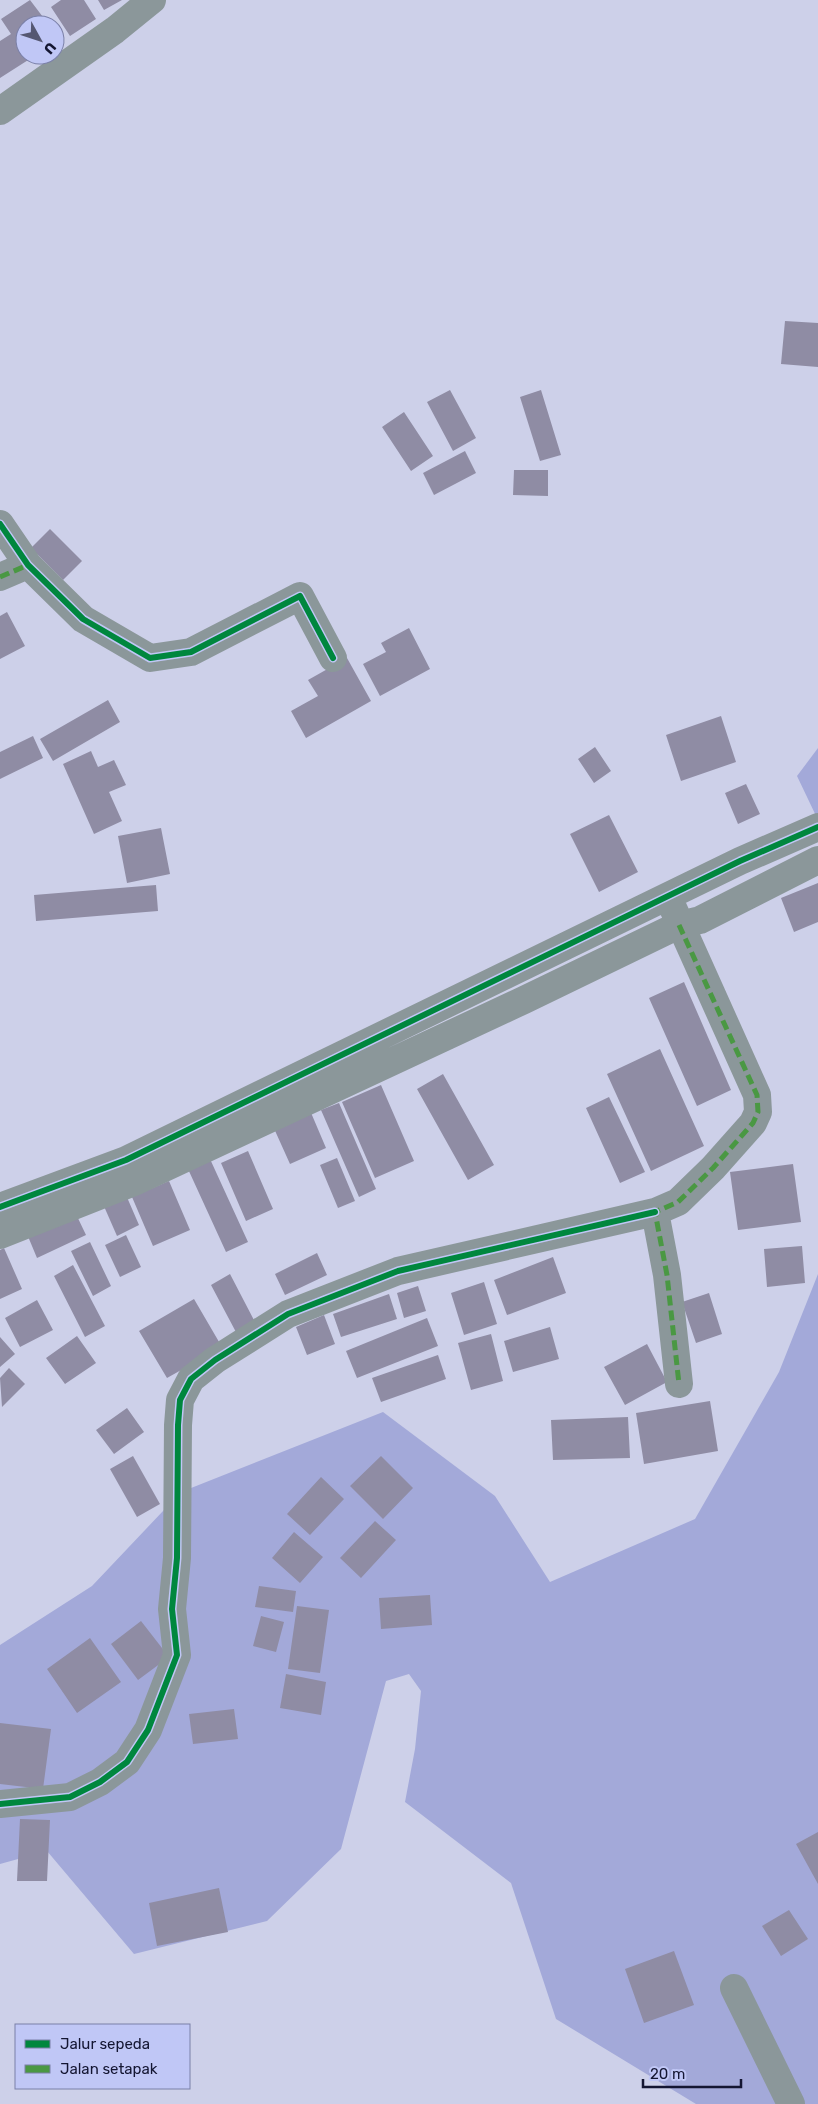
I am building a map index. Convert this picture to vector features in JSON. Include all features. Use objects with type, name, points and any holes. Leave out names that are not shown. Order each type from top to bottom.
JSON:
[{"type":"street","points":[[0,112],[115,30],[152,0]]},
{"type":"street","points":[[0,524],[28,565],[84,619],[150,658],[191,652],[300,596],[333,658]]},
{"type":"street","points":[[0,577],[28,565]]},
{"type":"street","points":[[0,1208],[126,1160],[740,861],[818,827]]},
{"type":"street","points":[[0,1236],[134,1182],[524,1000],[679,925],[700,920],[818,860]]},
{"type":"street","points":[[0,1804],[70,1797],[100,1782],[127,1762],[148,1730],[177,1655],[172,1608],[176,1558],[178,1425],[180,1400],[191,1379],[215,1360],[288,1314],[398,1271],[655,1212],[678,1202],[753,1123],[758,1112],[757,1095],[679,925],[669,896]]},
{"type":"street","points":[[655,1212],[667,1276],[680,1384]]},
{"type":"street","points":[[734,1988],[791,2104]]},
{"type":"shaded area","points":[[818,748],[818,820],[797,776]]},
{"type":"shaded area","points":[[818,1274],[818,2104],[696,2104],[556,2019],[511,1883],[405,1802],[415,1749],[421,1691],[409,1674],[386,1681],[341,1849],[267,1921],[134,1954],[47,1851],[0,1864],[0,1645],[92,1586],[181,1492],[383,1412],[495,1496],[550,1582],[695,1519],[779,1372]]},
{"type":"building","points":[[30,0],[41,15],[15,15],[15,65],[20,65],[0,78],[0,41],[11,34],[1,19]]},
{"type":"building","points":[[61,0],[84,0],[96,19],[70,36],[65,28],[65,15],[56,15],[51,7]]},
{"type":"building","points":[[98,0],[122,0],[104,10]]},
{"type":"building","points":[[785,321],[818,323],[818,367],[781,364]]},
{"type":"building","points":[[450,390],[476,438],[453,451],[427,402]]},
{"type":"building","points":[[541,390],[561,455],[540,461],[520,397]]},
{"type":"building","points":[[404,412],[433,456],[411,471],[382,427]]},
{"type":"building","points":[[465,451],[476,473],[434,495],[423,473]]},
{"type":"building","points":[[514,470],[548,470],[548,496],[513,495]]},
{"type":"building","points":[[50,529],[82,561],[63,580],[31,548]]},
{"type":"building","points":[[7,612],[25,646],[0,659],[0,616]]},
{"type":"building","points":[[409,628],[430,669],[380,696],[363,664],[386,652],[381,643]]},
{"type":"building","points":[[347,658],[371,701],[306,738],[291,711],[318,696],[308,680]]},
{"type":"building","points":[[108,700],[120,722],[53,761],[40,739]]},
{"type":"building","points":[[721,716],[736,762],[681,781],[666,735]]},
{"type":"building","points":[[33,736],[43,758],[0,779],[0,752]]},
{"type":"building","points":[[595,747],[611,771],[594,783],[578,759]]},
{"type":"building","points":[[91,751],[98,767],[114,760],[126,785],[109,792],[122,821],[94,834],[63,764]]},
{"type":"building","points":[[746,784],[760,814],[738,824],[725,793]]},
{"type":"building","points":[[609,815],[638,872],[599,892],[570,834]]},
{"type":"building","points":[[161,828],[170,874],[127,883],[118,836]]},
{"type":"building","points":[[818,883],[818,922],[794,932],[781,898]]},
{"type":"building","points":[[156,885],[158,911],[36,921],[34,895]]},
{"type":"building","points":[[684,982],[731,1090],[697,1106],[649,998]]},
{"type":"building","points":[[660,1049],[704,1146],[651,1171],[607,1074]]},
{"type":"building","points":[[443,1074],[494,1165],[468,1180],[417,1089]]},
{"type":"building","points":[[381,1085],[414,1161],[375,1178],[342,1102]]},
{"type":"building","points":[[609,1097],[645,1172],[620,1183],[586,1108]]},
{"type":"building","points":[[339,1103],[376,1189],[359,1197],[321,1110]]},
{"type":"building","points":[[309,1108],[326,1148],[290,1164],[272,1124]]},
{"type":"building","points":[[248,1151],[273,1209],[246,1221],[221,1163]]},
{"type":"building","points":[[337,1158],[355,1201],[338,1208],[320,1165]]},
{"type":"building","points":[[210,1159],[248,1242],[226,1252],[188,1169]]},
{"type":"building","points":[[793,1164],[801,1222],[738,1230],[730,1172]]},
{"type":"building","points":[[169,1181],[190,1230],[153,1246],[132,1197]]},
{"type":"building","points":[[126,1195],[139,1225],[117,1236],[103,1204]]},
{"type":"building","points":[[75,1212],[86,1235],[37,1258],[27,1234]]},
{"type":"building","points":[[126,1235],[141,1267],[120,1277],[105,1245]]},
{"type":"building","points":[[90,1242],[111,1286],[93,1296],[71,1251]]},
{"type":"building","points":[[802,1246],[805,1283],[767,1287],[764,1249]]},
{"type":"building","points":[[4,1248],[22,1289],[0,1299],[0,1250]]},
{"type":"building","points":[[317,1253],[327,1275],[285,1295],[275,1274]]},
{"type":"building","points":[[553,1257],[566,1293],[507,1315],[494,1280]]},
{"type":"building","points":[[73,1265],[105,1326],[85,1337],[54,1276]]},
{"type":"building","points":[[230,1274],[256,1324],[237,1334],[211,1285]]},
{"type":"building","points":[[484,1282],[497,1324],[464,1335],[451,1293]]},
{"type":"building","points":[[418,1286],[426,1311],[404,1318],[397,1293]]},
{"type":"building","points":[[709,1293],[722,1334],[696,1343],[682,1302]]},
{"type":"building","points":[[389,1294],[397,1319],[341,1337],[333,1314]]},
{"type":"building","points":[[194,1299],[222,1347],[167,1378],[139,1331]]},
{"type":"building","points":[[37,1300],[53,1330],[20,1347],[5,1318]]},
{"type":"building","points":[[324,1315],[335,1344],[307,1355],[296,1327]]},
{"type":"building","points":[[427,1318],[438,1346],[357,1378],[346,1351]]},
{"type":"building","points":[[550,1327],[559,1359],[513,1372],[504,1341]]},
{"type":"building","points":[[491,1334],[503,1381],[471,1390],[458,1343]]},
{"type":"building","points":[[77,1336],[96,1363],[65,1384],[46,1358]]},
{"type":"building","points":[[0,1337],[15,1354],[0,1367]]},
{"type":"building","points":[[647,1344],[667,1382],[625,1405],[604,1367]]},
{"type":"building","points":[[438,1355],[446,1379],[381,1402],[372,1378]]},
{"type":"building","points":[[9,1368],[25,1384],[2,1407],[0,1378]]},
{"type":"building","points":[[710,1401],[718,1451],[644,1464],[636,1413]]},
{"type":"building","points":[[127,1408],[144,1432],[114,1454],[96,1430]]},
{"type":"building","points":[[628,1417],[630,1458],[553,1460],[551,1420]]},
{"type":"building","points":[[133,1456],[160,1504],[137,1517],[110,1469]]},
{"type":"building","points":[[381,1456],[413,1488],[383,1519],[350,1486]]},
{"type":"building","points":[[321,1477],[344,1499],[310,1535],[287,1514]]},
{"type":"building","points":[[375,1521],[396,1540],[361,1578],[340,1558]]},
{"type":"building","points":[[294,1532],[323,1557],[300,1583],[272,1558]]},
{"type":"building","points":[[259,1586],[296,1591],[293,1612],[255,1607]]},
{"type":"building","points":[[430,1595],[432,1625],[381,1629],[379,1598]]},
{"type":"building","points":[[297,1606],[329,1610],[320,1673],[288,1669]]},
{"type":"building","points":[[261,1616],[284,1622],[276,1652],[253,1646]]},
{"type":"building","points":[[141,1621],[169,1657],[138,1680],[111,1644]]},
{"type":"building","points":[[90,1638],[121,1682],[77,1713],[47,1669]]},
{"type":"building","points":[[286,1674],[326,1682],[321,1715],[280,1708]]},
{"type":"building","points":[[234,1709],[238,1739],[193,1744],[189,1714]]},
{"type":"building","points":[[0,1723],[51,1729],[43,1789],[0,1784]]},
{"type":"building","points":[[20,1819],[50,1820],[47,1881],[17,1881]]},
{"type":"building","points":[[818,1832],[818,1884],[796,1844]]},
{"type":"building","points":[[219,1888],[228,1932],[157,1946],[149,1903]]},
{"type":"building","points":[[789,1910],[808,1939],[781,1956],[762,1926]]},
{"type":"building","points":[[674,1951],[694,2005],[644,2023],[625,1969]]},
{"type":"marked path","points":[[0,577],[28,565]]},
{"type":"marked path","points":[[679,925],[757,1095],[758,1112],[753,1123],[713,1168],[678,1202],[655,1212],[667,1275],[679,1384]]},
{"type":"cycle path","points":[[0,524],[28,565],[83,619],[150,658],[191,652],[300,596],[333,658]]},
{"type":"cycle path","points":[[0,1207],[126,1160],[740,861],[818,827]]},
{"type":"cycle path","points":[[0,1804],[70,1797],[100,1782],[127,1762],[148,1730],[177,1655],[172,1609],[177,1558],[178,1425],[180,1400],[191,1379],[215,1360],[288,1314],[398,1271],[655,1212]]}]
